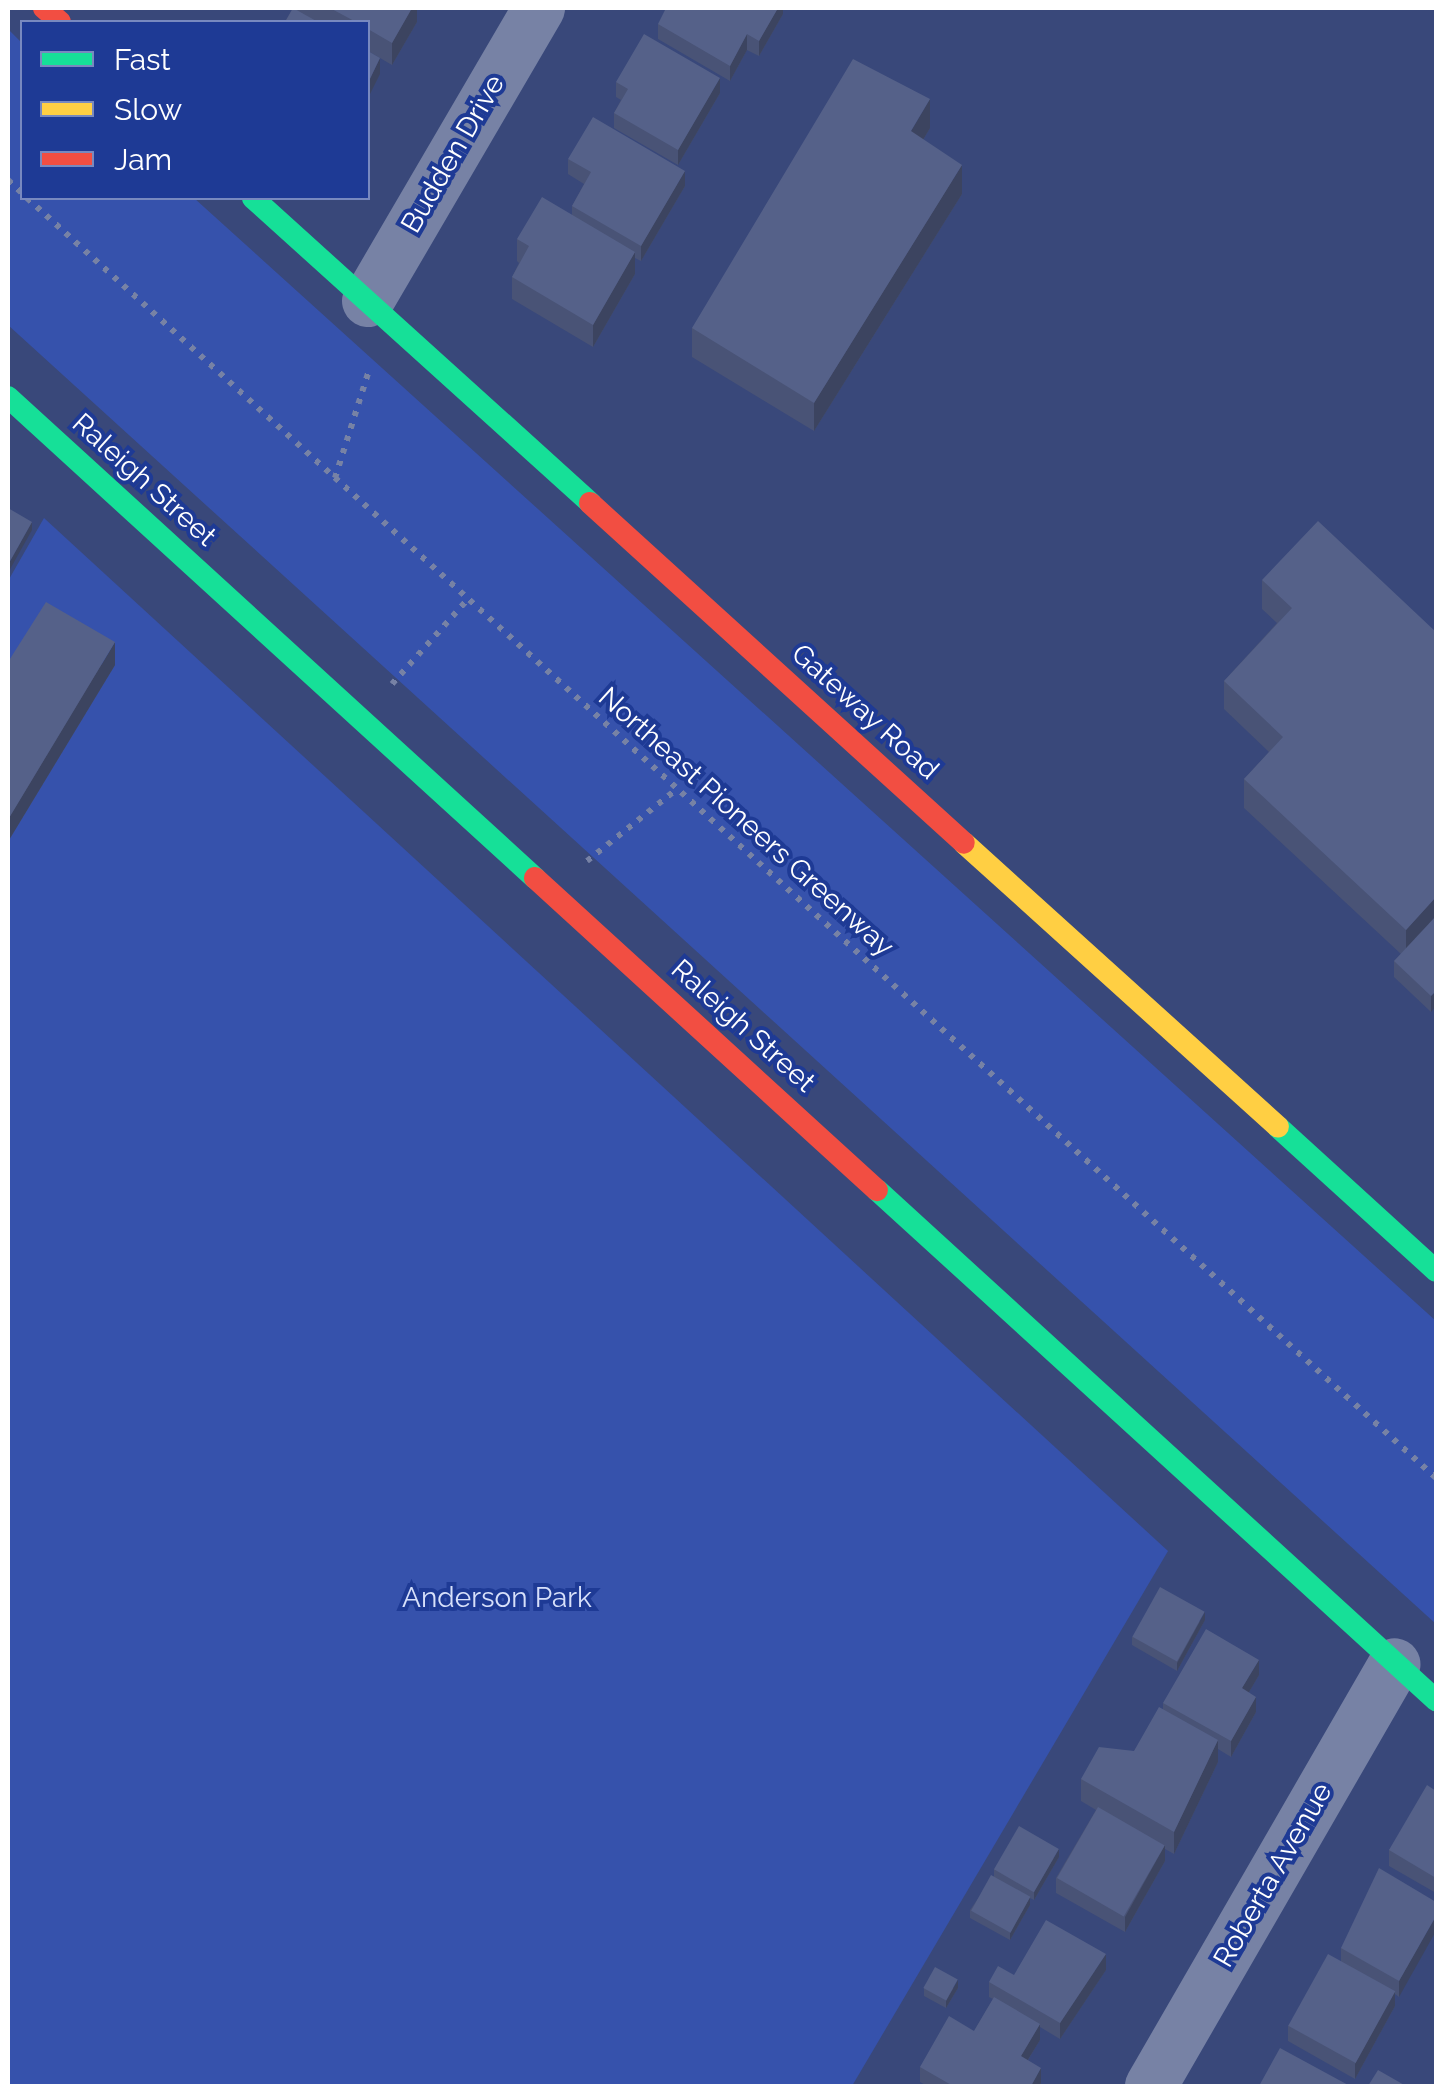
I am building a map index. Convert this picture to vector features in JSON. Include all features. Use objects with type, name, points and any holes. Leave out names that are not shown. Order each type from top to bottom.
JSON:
[{"type":"street","name":"Budden Drive","points":[[377,310],[540,8]]},
{"type":"street","name":"Gateway Road","points":[[255,200],[1436,1271]]},
{"type":"street","name":"Raleigh Street","points":[[8,398],[1436,1700]]},
{"type":"street","name":"Roberta Avenue","points":[[1151,2086],[1396,1664]]},
{"type":"path","name":"Northeast Pioneers Greenway","points":[[30,200],[1436,1478]]},
{"type":"path","points":[[335,478],[377,310]]},
{"type":"path","points":[[361,718],[468,599]]},
{"type":"path","points":[[553,893],[678,790]]},
{"type":"green space","points":[[8,29],[20,41],[20,200],[196,200],[1436,1321],[1436,1624],[8,325]]},
{"type":"green space","name":"Anderson Park","points":[[44,518],[1168,1551],[852,2086],[8,2086],[8,581]]},
{"type":"building","points":[[293,8],[314,20],[286,20]]},
{"type":"building","points":[[330,8],[412,8],[392,43],[370,30],[370,20],[352,20]]},
{"type":"building","points":[[666,8],[778,8],[759,41],[747,34],[730,66],[658,24]]},
{"type":"building","points":[[644,34],[720,78],[678,150],[614,113],[628,89],[616,82]]},
{"type":"building","points":[[370,52],[380,58],[370,79]]},
{"type":"building","points":[[853,59],[930,99],[911,131],[962,165],[814,403],[692,328]]},
{"type":"building","points":[[593,117],[685,171],[641,246],[572,206],[591,172],[568,159]]},
{"type":"building","points":[[542,197],[635,252],[593,325],[512,277],[529,246],[517,239]]},
{"type":"building","points":[[8,508],[32,522],[9,563],[8,563]]},
{"type":"building","points":[[1318,521],[1436,632],[1436,897],[1406,930],[1244,779],[1283,737],[1224,681],[1292,608],[1262,580]]},
{"type":"building","points":[[46,602],[115,642],[9,818],[8,662]]},
{"type":"building","points":[[1436,916],[1436,991],[1431,996],[1394,961]]},
{"type":"building","points":[[1160,1587],[1205,1612],[1177,1662],[1132,1637]]},
{"type":"building","points":[[1206,1629],[1259,1660],[1242,1688],[1256,1697],[1231,1741],[1163,1703]]},
{"type":"building","points":[[1159,1707],[1218,1740],[1174,1832],[1081,1779],[1099,1747],[1134,1751]]},
{"type":"building","points":[[1427,1785],[1436,1791],[1436,1878],[1389,1850]]},
{"type":"building","points":[[1098,1807],[1165,1845],[1124,1917],[1057,1878]]},
{"type":"building","points":[[1019,1826],[1059,1849],[1034,1892],[994,1869]]},
{"type":"building","points":[[1379,1868],[1436,1902],[1436,1916],[1399,1981],[1341,1948]]},
{"type":"building","points":[[991,1875],[1030,1897],[1010,1933],[971,1911]]},
{"type":"building","points":[[1046,1920],[1106,1954],[1060,2023],[989,1982],[998,1966],[1014,1975]]},
{"type":"building","points":[[1328,1954],[1395,1991],[1356,2063],[1288,2026]]},
{"type":"building","points":[[935,1967],[958,1980],[946,2001],[923,1988]]},
{"type":"building","points":[[994,1997],[1040,2024],[1021,2056],[1041,2068],[1031,2086],[953,2086],[920,2067],[949,2016],[974,2031]]},
{"type":"building","points":[[1280,2048],[1350,2086],[1259,2086]]},
{"type":"building","points":[[1378,2070],[1406,2086],[1368,2086]]},
{"type":"traffic: fast","points":[[255,200],[590,503]]},
{"type":"traffic: fast","points":[[8,397],[535,878]]},
{"type":"traffic: fast","points":[[1278,1127],[1436,1271]]},
{"type":"traffic: fast","points":[[877,1190],[1436,1700]]},
{"type":"traffic: slow","points":[[964,843],[1278,1127]]},
{"type":"traffic: jam","points":[[44,8],[58,20]]},
{"type":"traffic: jam","points":[[590,503],[964,843]]},
{"type":"traffic: jam","points":[[535,878],[877,1190]]}]
